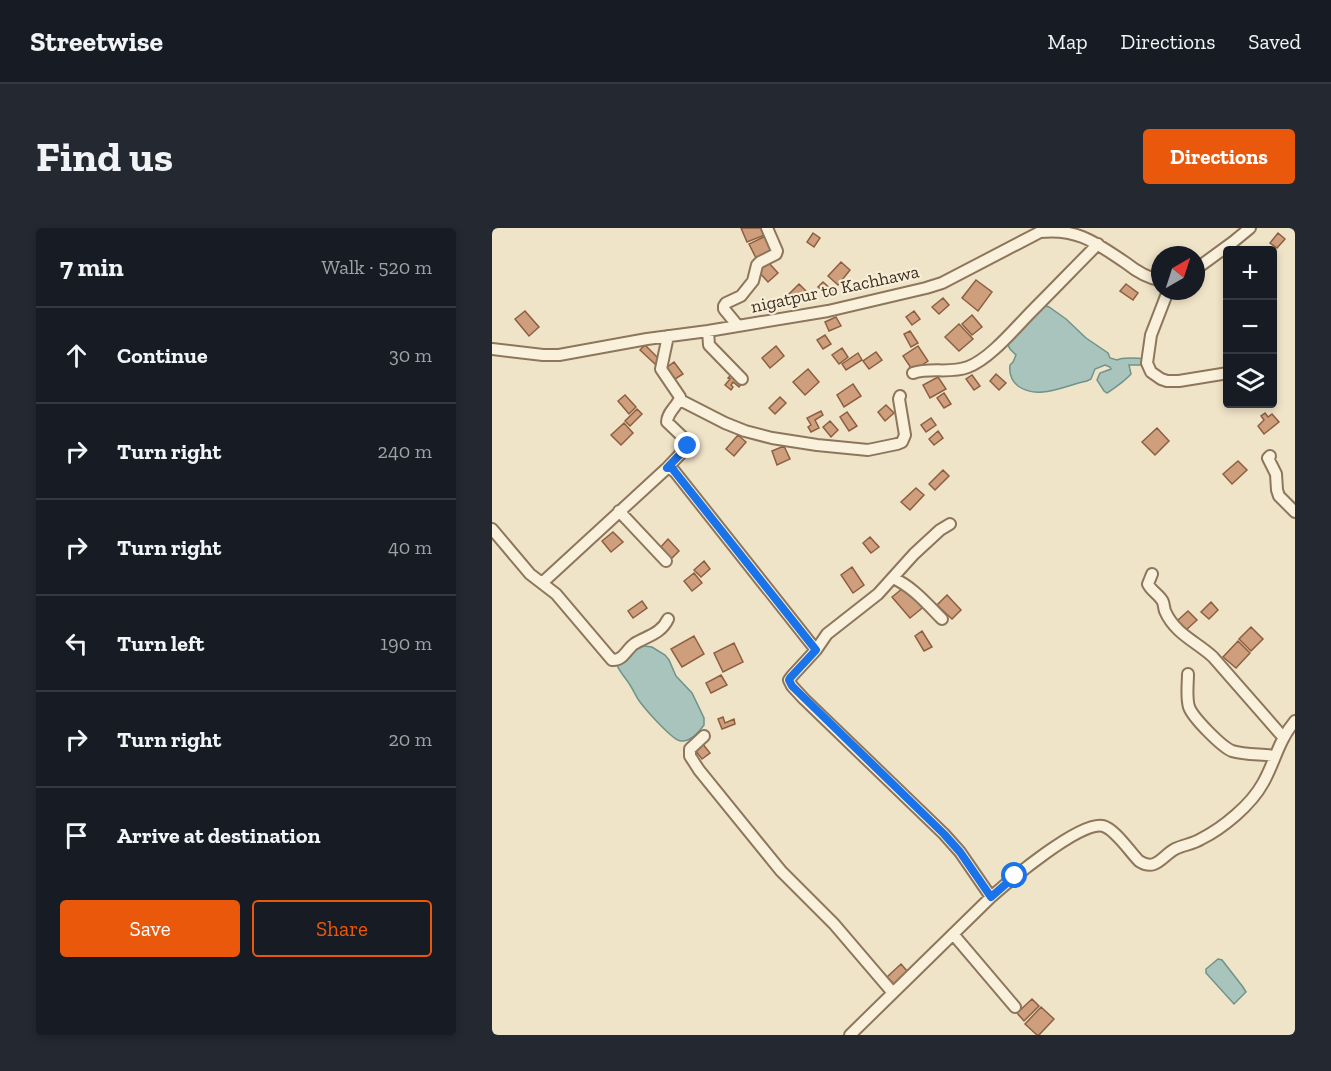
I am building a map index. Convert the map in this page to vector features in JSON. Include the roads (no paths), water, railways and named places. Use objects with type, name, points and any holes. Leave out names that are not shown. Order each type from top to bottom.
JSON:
[{"type":"street","points":[[738,326],[724,306],[728,301],[741,296],[753,281],[757,265],[776,254],[777,251],[768,228]]},
{"type":"street","points":[[1205,262],[1250,228]]},
{"type":"street","name":"nigatpur to Kachhawa","points":[[492,349],[558,355],[828,311],[927,288],[968,270],[1040,232],[1053,229],[1077,232],[1151,278]]},
{"type":"street","points":[[913,373],[920,370],[952,370],[974,364],[1010,334],[1098,244]]},
{"type":"street","points":[[1164,300],[1152,331],[1147,363],[1151,372],[1167,381],[1223,374]]},
{"type":"street","points":[[708,331],[709,345],[742,379]]},
{"type":"street","points":[[542,583],[689,445],[667,420],[680,400],[661,369],[668,336]]},
{"type":"street","points":[[680,400],[745,431],[817,445],[868,450],[897,444],[904,438],[900,396]]},
{"type":"street","points":[[1270,456],[1268,458],[1276,474],[1279,496],[1295,512]]},
{"type":"street","points":[[667,468],[672,468],[816,650]]},
{"type":"street","points":[[619,511],[666,561]]},
{"type":"street","points":[[950,524],[922,547],[878,594],[827,634],[789,680],[792,686],[944,834],[960,852],[991,897]]},
{"type":"street","points":[[492,529],[530,574],[556,594],[612,660],[617,661],[635,644],[655,634],[663,628],[668,619]]},
{"type":"street","points":[[1152,574],[1148,584],[1149,588],[1162,601],[1166,613],[1180,631],[1190,641],[1214,657],[1283,738]]},
{"type":"street","points":[[893,578],[915,592],[942,619]]},
{"type":"street","points":[[1188,674],[1191,711],[1217,739],[1231,750],[1275,756]]},
{"type":"street","points":[[850,1035],[991,897],[1015,876],[1062,842],[1095,825],[1101,825],[1108,828],[1144,864],[1155,864],[1174,850],[1196,842],[1215,831],[1251,801],[1264,781],[1283,738],[1295,722]]},
{"type":"street","points":[[704,736],[690,749],[690,756],[699,770],[782,871],[834,924],[892,993]]},
{"type":"street","points":[[952,934],[1015,1007]]},
{"type":"water","points":[[1042,305],[1066,319],[1086,338],[1108,353],[1110,358],[1145,359],[1145,365],[1129,365],[1131,374],[1107,393],[1097,380],[1100,373],[1111,369],[1105,365],[1095,369],[1091,379],[1087,381],[1052,391],[1035,392],[1018,386],[1010,371],[1010,365],[1016,355],[1008,345],[1010,338]]},
{"type":"water","points":[[644,646],[652,647],[665,655],[676,676],[692,693],[704,718],[704,725],[688,740],[677,740],[660,724],[639,700],[618,668],[617,665],[623,659]]},
{"type":"water","points":[[1218,959],[1222,960],[1246,992],[1234,1004],[1206,973],[1206,969]]}]
